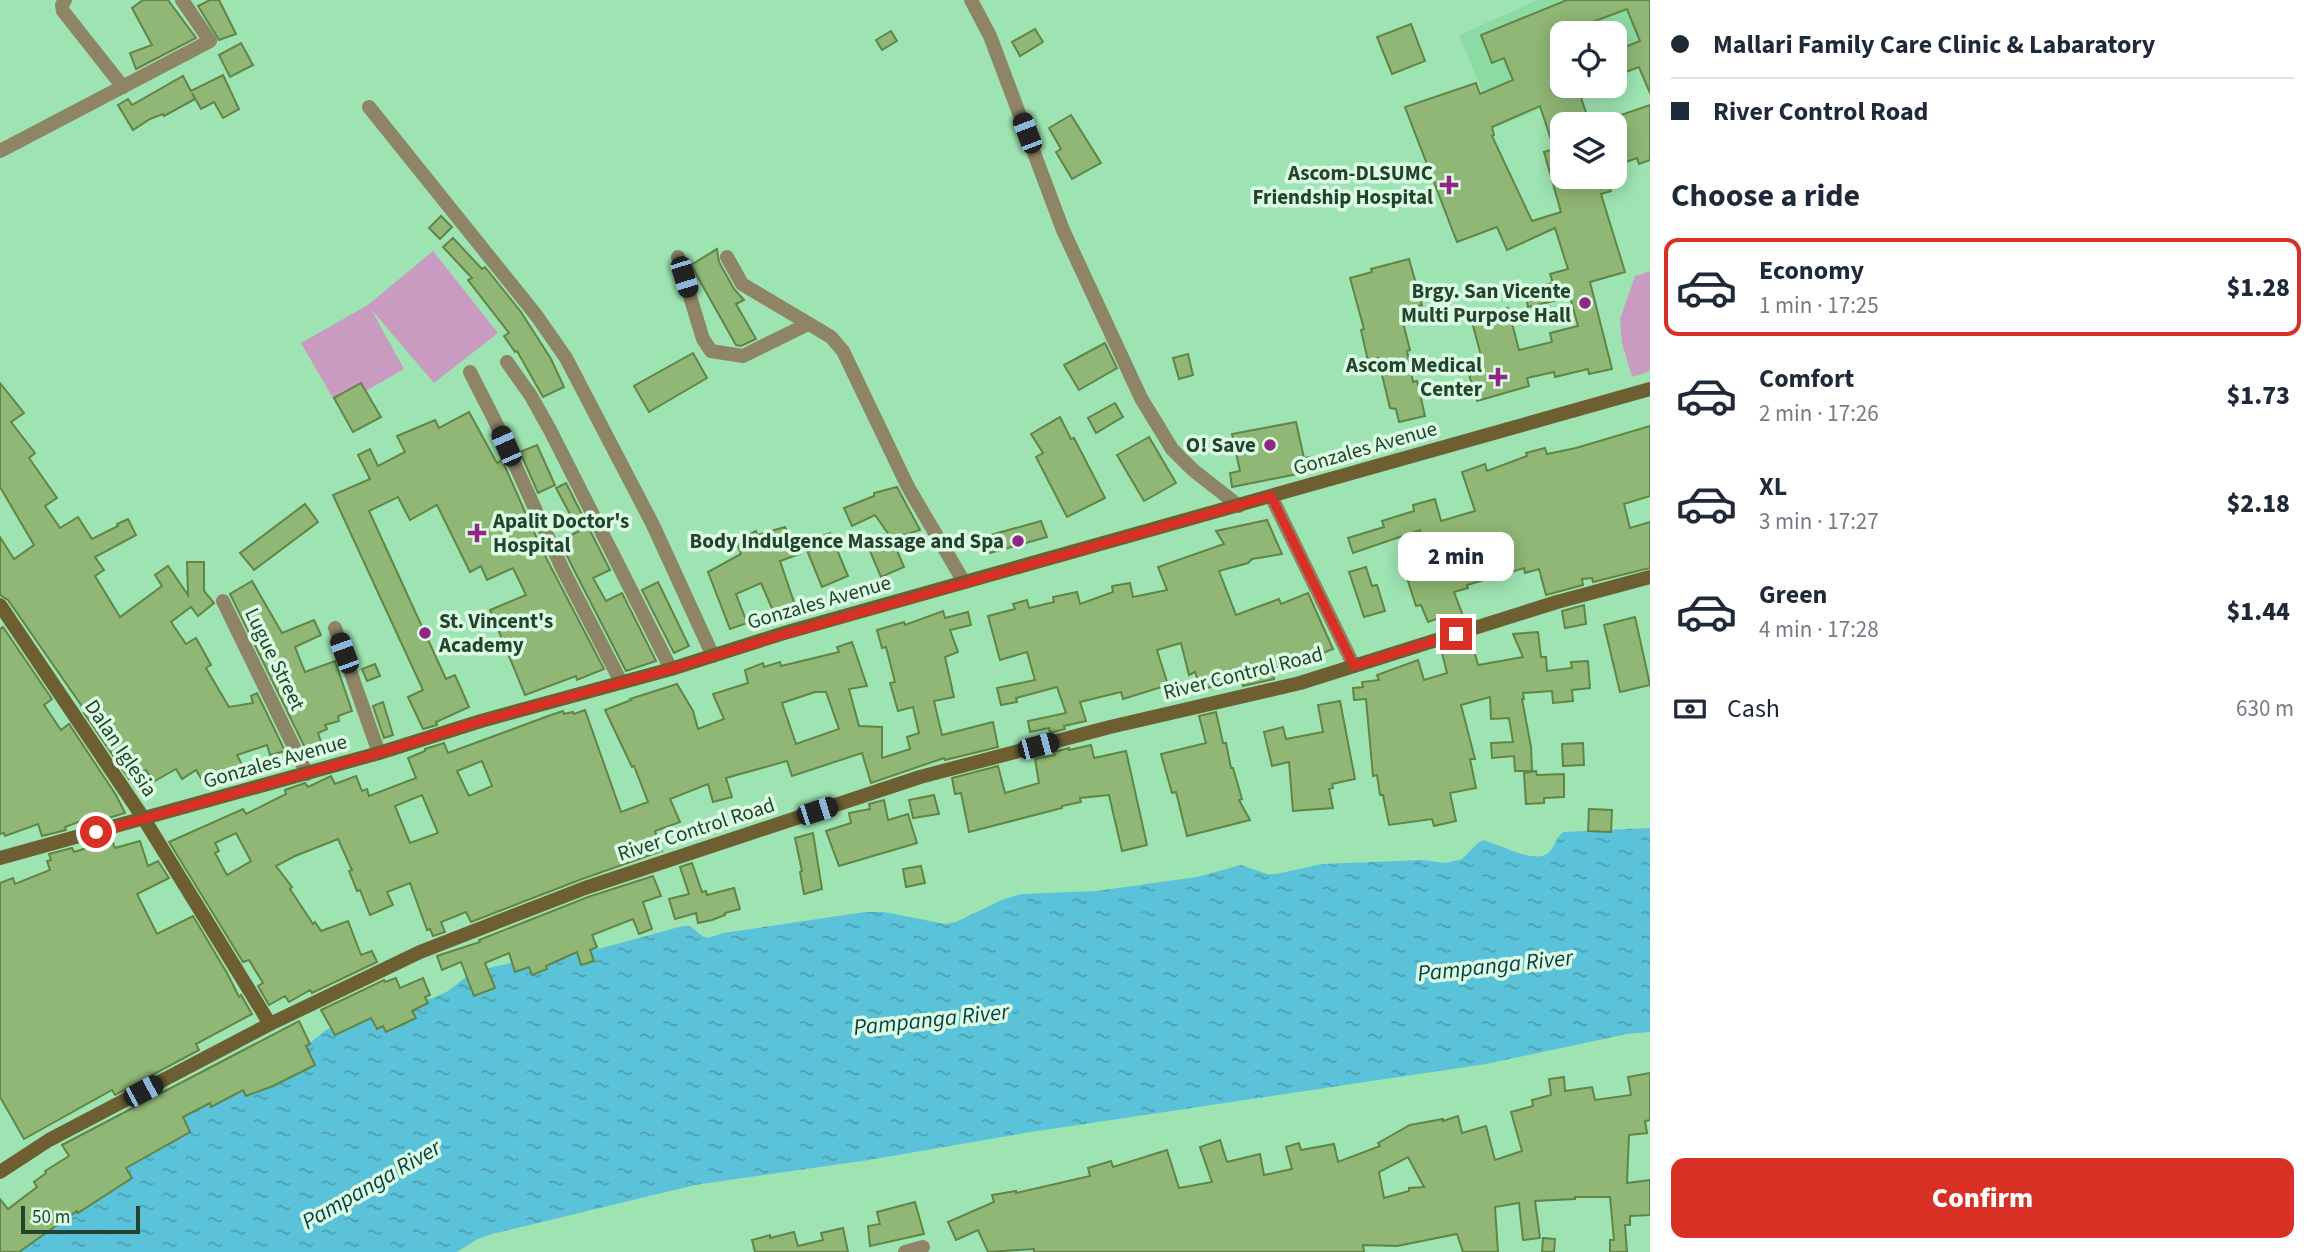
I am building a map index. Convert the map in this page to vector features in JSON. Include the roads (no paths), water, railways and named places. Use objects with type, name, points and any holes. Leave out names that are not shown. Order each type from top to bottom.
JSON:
[{"type":"street","points":[[65,0],[63,11],[123,87]]},
{"type":"street","points":[[0,151],[210,41],[182,0]]},
{"type":"street","points":[[971,0],[990,36],[1063,230],[1141,398],[1172,449],[1193,470],[1238,506]]},
{"type":"street","points":[[369,107],[536,315],[566,358],[653,525],[713,656]]},
{"type":"street","points":[[678,257],[703,339],[711,351],[743,356],[808,324]]},
{"type":"street","points":[[727,257],[742,284],[831,337],[843,351],[908,487],[964,582]]},
{"type":"street","points":[[507,362],[531,396],[550,430],[671,669]]},
{"type":"street","points":[[470,372],[563,570],[621,682]]},
{"type":"street","name":"Gonzales Avenue","points":[[0,858],[307,774],[964,582],[1650,389]]},
{"type":"street","points":[[1271,496],[1354,666]]},
{"type":"street","name":"River Control Road","points":[[0,1172],[49,1140],[270,1024],[420,952],[585,888],[920,777],[1110,727],[1300,683],[1557,602],[1650,577]]},
{"type":"street","name":"Lugue Street","points":[[223,601],[307,774]]},
{"type":"street","name":"Dalan Iglesia","points":[[0,605],[144,819],[270,1024]]},
{"type":"street","points":[[334,628],[379,753]]},
{"type":"street","points":[[905,1252],[923,1247]]},
{"type":"water","name":"Pampanga River","points":[[1650,828],[1650,1032],[1627,1034],[1486,1064],[695,1185],[492,1234],[457,1252],[0,1252],[131,1142],[291,1058],[326,1030],[359,1014],[433,998],[480,970],[534,958],[602,948],[683,926],[690,926],[702,936],[711,937],[865,912],[885,912],[945,924],[956,922],[1004,899],[1021,894],[1096,891],[1197,877],[1241,865],[1267,874],[1276,874],[1322,864],[1421,860],[1446,863],[1462,859],[1483,840],[1525,855],[1541,856],[1550,852],[1563,832]]},
{"type":"place","name":"Ascom-DLSUMC Friendship Hospital","points":[[1449,185]]},
{"type":"place","name":"Brgy. San Vicente Multi Purpose Hall","points":[[1585,303]]},
{"type":"place","name":"Ascom Medical Center","points":[[1498,377]]},
{"type":"place","name":"O! Save","points":[[1270,445]]},
{"type":"place","name":"Apalit Doctor's Hospital","points":[[477,533]]},
{"type":"place","name":"Body Indulgence Massage and Spa","points":[[1018,541]]},
{"type":"place","name":"St. Vincent's Academy","points":[[425,633]]}]
